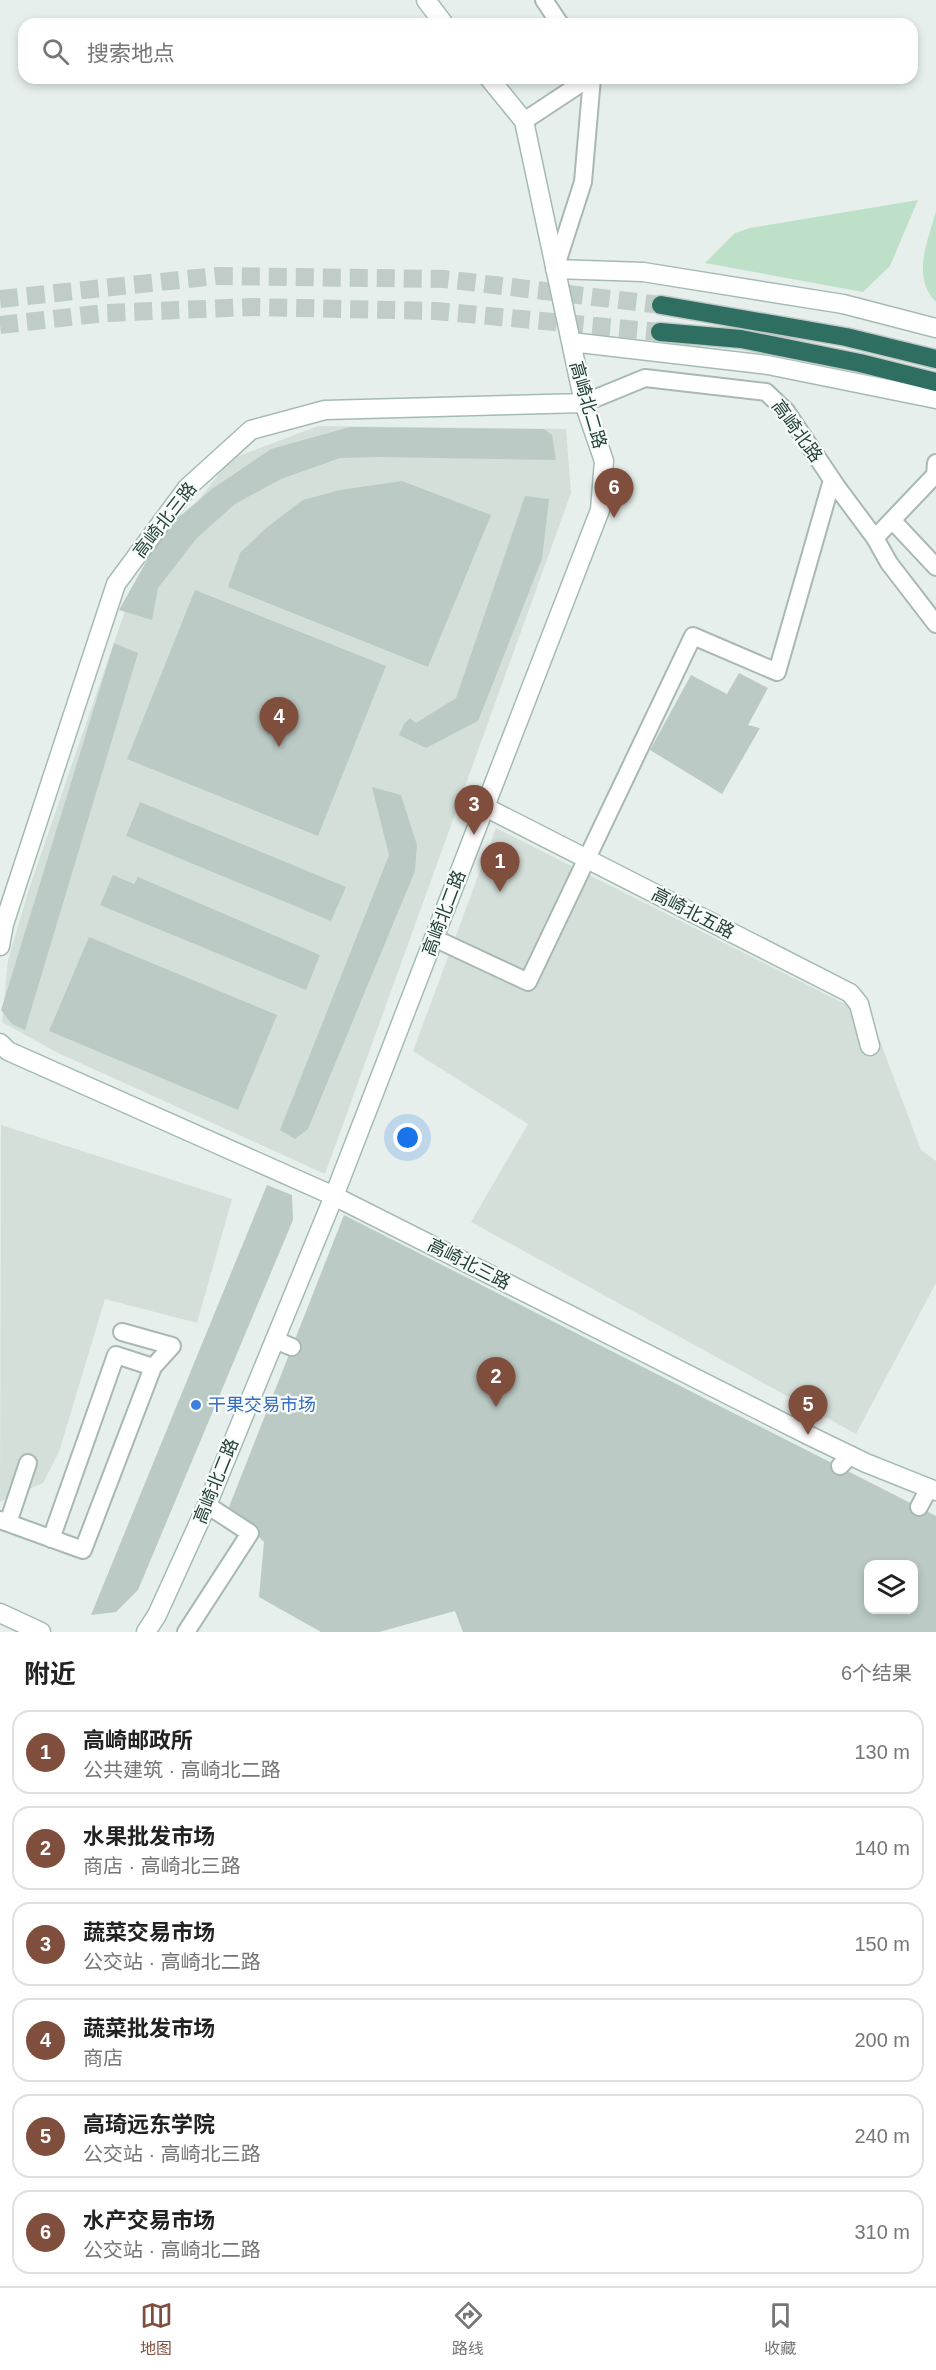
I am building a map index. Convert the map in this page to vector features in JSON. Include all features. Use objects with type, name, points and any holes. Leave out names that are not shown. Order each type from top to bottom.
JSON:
[{"type":"highway","points":[[661,305],[846,337],[936,359]]},
{"type":"highway","points":[[660,332],[741,339],[860,363],[936,382]]},
{"type":"street","points":[[426,0],[440,18]]},
{"type":"street","points":[[544,0],[556,18]]},
{"type":"street","name":"高崎北二路","points":[[146,1632],[157,1615],[207,1505],[334,1196],[600,510],[604,461],[584,403],[524,121],[494,84]]},
{"type":"street","points":[[524,121],[581,84]]},
{"type":"street","points":[[590,84],[583,182],[555,269],[643,272],[843,304],[936,328]]},
{"type":"street","points":[[571,342],[768,365],[936,399]]},
{"type":"street","name":"高崎北路","points":[[584,403],[645,378],[766,392],[786,411],[832,480],[875,538],[889,563],[936,624]]},
{"type":"street","name":"高崎北三路","points":[[0,946],[2,924],[116,584],[187,488],[251,430],[325,410],[584,403]]},
{"type":"street","points":[[875,538],[935,475],[936,463]]},
{"type":"street","points":[[434,938],[528,982],[693,636],[777,672],[832,480]]},
{"type":"street","points":[[892,520],[936,567]]},
{"type":"street","name":"高崎北五路","points":[[485,807],[850,993],[862,1011],[870,1046]]},
{"type":"street","name":"高崎北三路","points":[[0,1043],[8,1051],[334,1196],[845,1461],[932,1490]]},
{"type":"street","points":[[28,1463],[4,1521],[83,1550],[153,1367],[172,1346],[122,1332]]},
{"type":"street","points":[[275,1340],[292,1347]]},
{"type":"street","points":[[51,1539],[116,1355],[153,1367]]},
{"type":"street","points":[[919,1507],[932,1490]]},
{"type":"street","points":[[186,1632],[250,1533],[207,1505]]},
{"type":"street","points":[[0,1613],[41,1632]]},
{"type":"shaded area","points":[[318,426],[566,429],[571,493],[325,1174],[56,1052],[2,1022],[8,960],[28,892],[128,602],[174,531],[231,459]]},
{"type":"shaded area","points":[[496,828],[871,1017],[921,1150],[936,1161],[936,1283],[856,1434],[471,1222],[528,1124],[413,1051]]},
{"type":"shaded area","points":[[1,1125],[232,1199],[197,1323],[105,1299],[59,1452],[43,1483],[0,1502]]},
{"type":"green space","points":[[918,200],[890,266],[863,292],[705,263],[735,233],[750,228]]},
{"type":"green space","points":[[936,211],[936,302],[928,292],[923,270],[926,246]]},
{"type":"building","points":[[350,427],[544,429],[552,435],[556,460],[340,458],[281,479],[235,504],[197,538],[158,588],[152,620],[119,610],[151,553],[179,517],[212,489],[271,449]]},
{"type":"building","points":[[402,481],[491,515],[428,667],[228,587],[240,553],[266,528],[303,500],[340,490]]},
{"type":"building","points":[[525,496],[549,499],[542,559],[478,721],[426,748],[399,735],[410,718],[416,723],[456,698]]},
{"type":"building","points":[[195,590],[386,666],[318,836],[127,759]]},
{"type":"building","points":[[114,643],[138,653],[25,1030],[12,1024],[1,1010]]},
{"type":"building","points":[[739,673],[768,688],[748,725],[760,728],[722,794],[650,750],[691,675],[727,694]]},
{"type":"building","points":[[372,787],[401,795],[417,845],[415,871],[308,1129],[295,1139],[280,1130],[389,855]]},
{"type":"building","points":[[140,802],[346,887],[331,921],[126,836]]},
{"type":"building","points":[[113,875],[134,884],[138,877],[320,955],[306,990],[100,905]]},
{"type":"building","points":[[89,937],[277,1015],[238,1110],[49,1031]]},
{"type":"building","name":"干果交易市场","points":[[267,1185],[292,1195],[293,1220],[138,1590],[116,1612],[91,1615]]},
{"type":"building","points":[[344,1215],[936,1516],[936,1632],[463,1632],[455,1611],[379,1632],[321,1632],[259,1597],[264,1542],[229,1507]]},
{"type":"tunnel","points":[[0,299],[216,276],[444,279],[661,305]]},
{"type":"tunnel","points":[[0,325],[105,313],[252,307],[436,311],[660,332]]},
{"type":"place","name":"水产交易市场","points":[[614,518]]},
{"type":"place","name":"蔬菜批发市场","points":[[279,747]]},
{"type":"place","name":"蔬菜交易市场","points":[[474,835]]},
{"type":"place","name":"高崎邮政所","points":[[500,892]]},
{"type":"place","name":"干果交易市场","points":[[196,1405]]},
{"type":"place","name":"水果批发市场","points":[[496,1407]]},
{"type":"place","name":"高琦远东学院","points":[[808,1435]]}]
